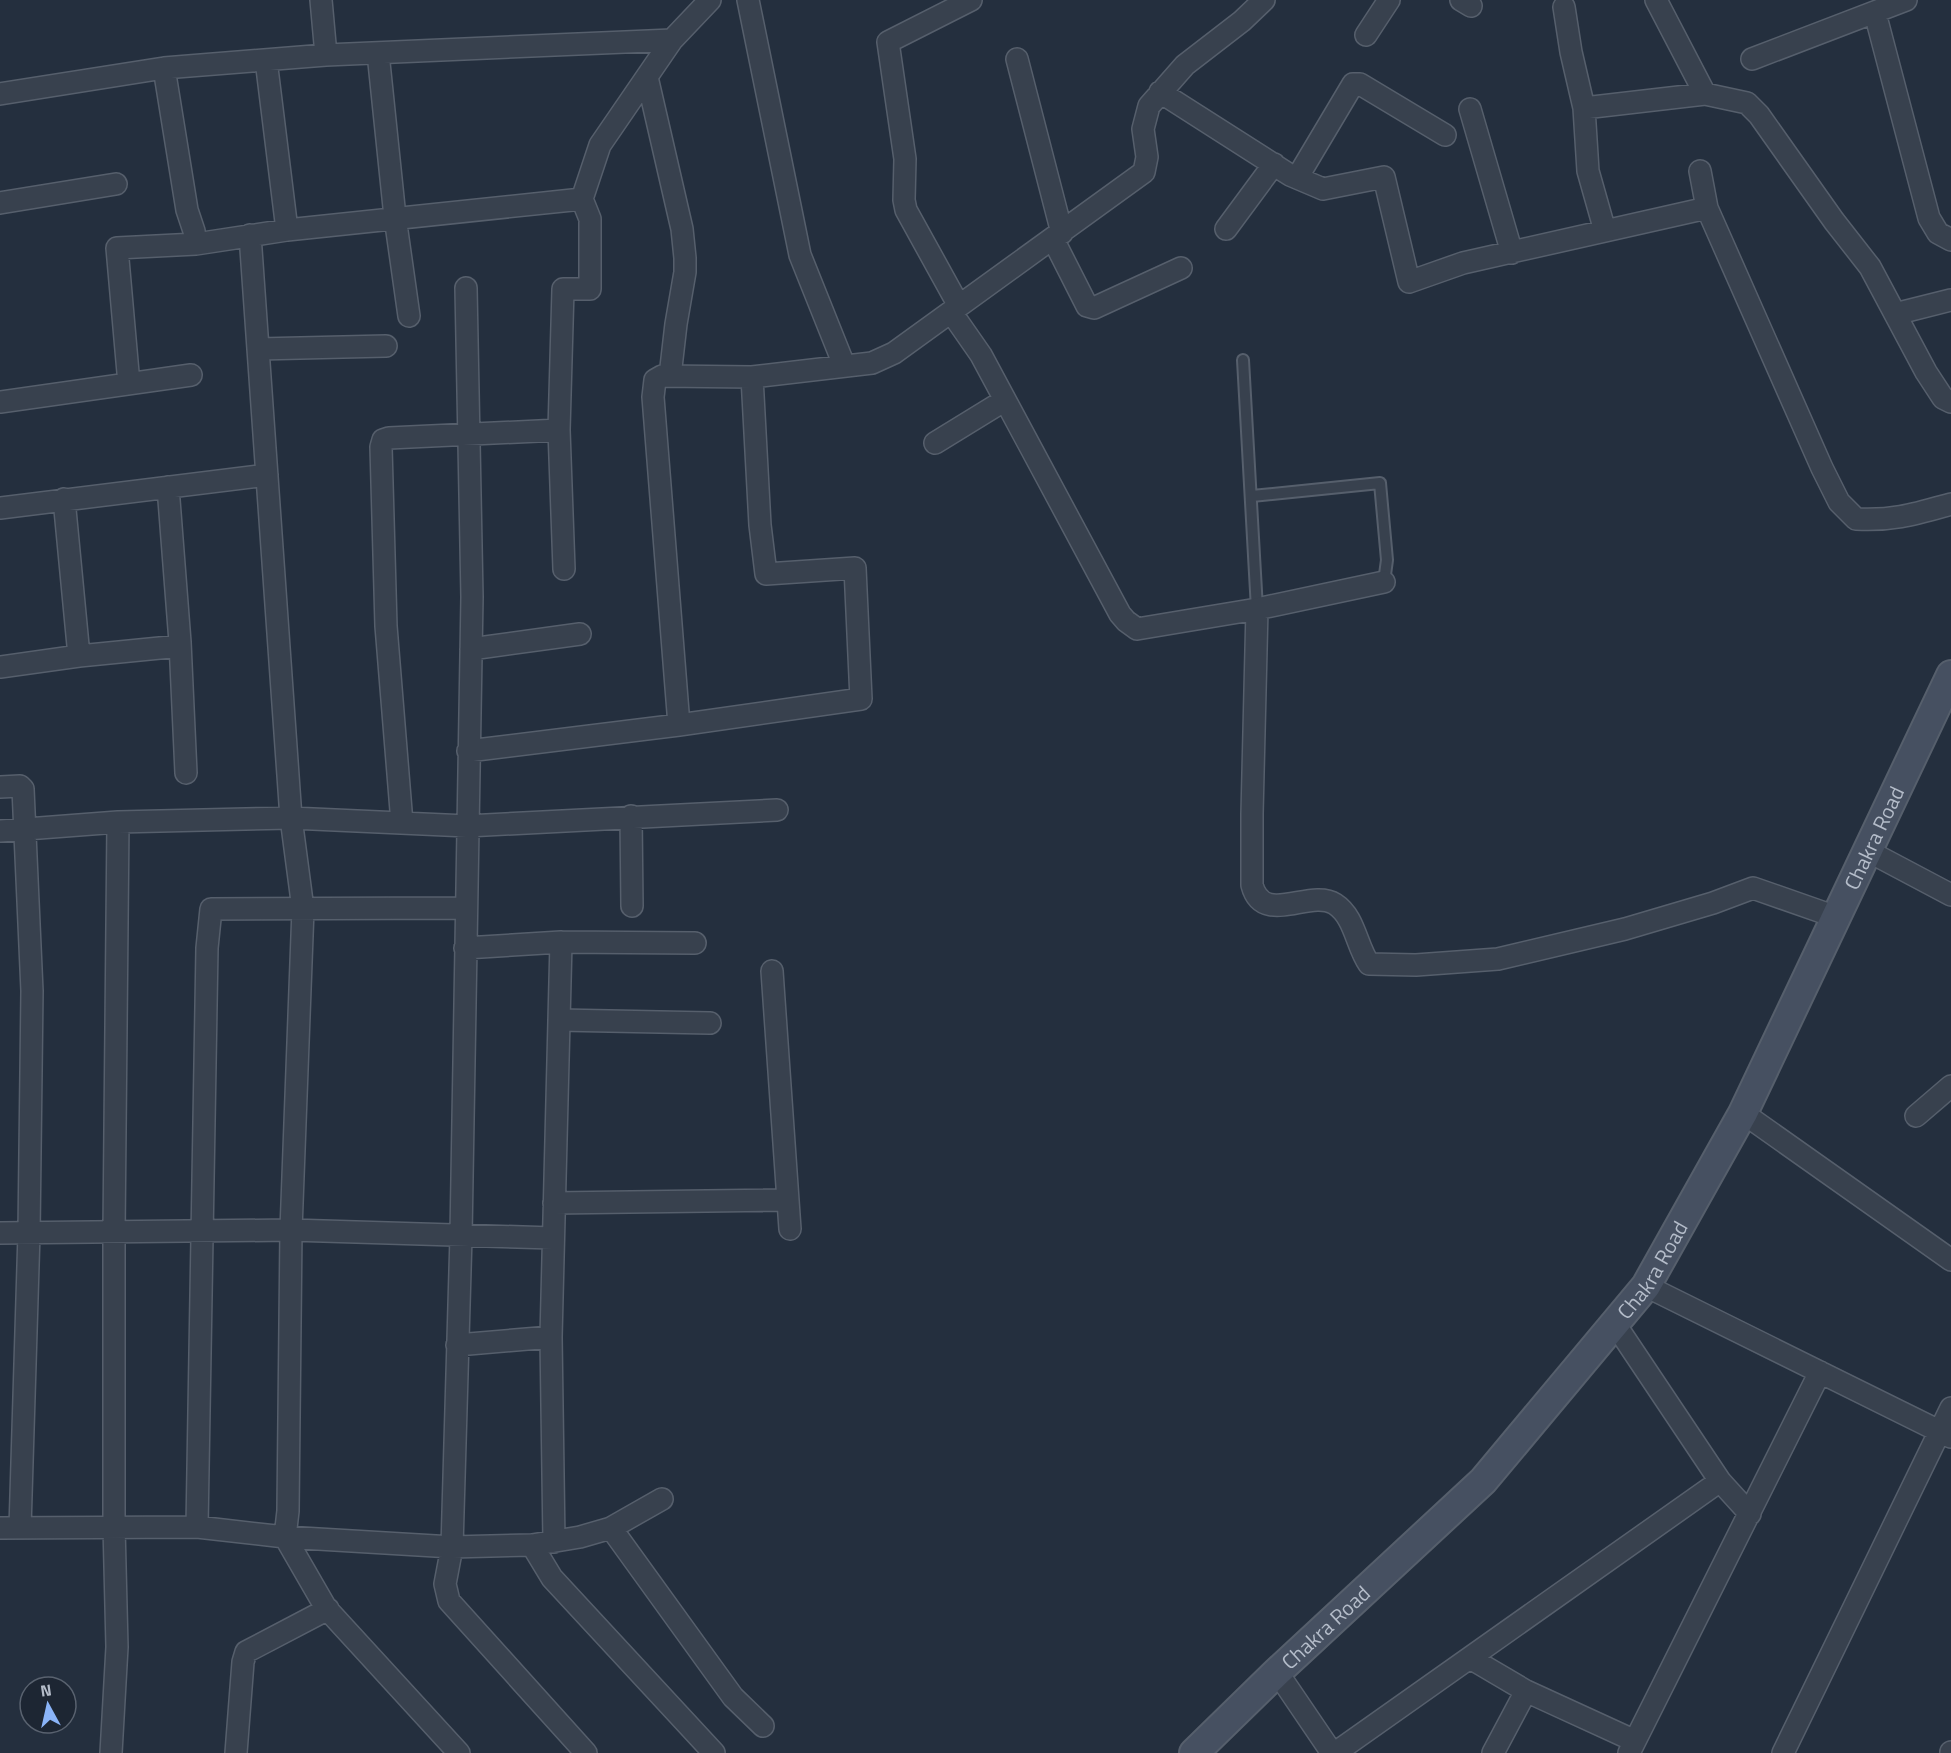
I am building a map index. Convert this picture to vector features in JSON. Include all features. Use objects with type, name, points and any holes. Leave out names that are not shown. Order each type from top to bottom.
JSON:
[{"type":"main road","name":"Chakra Road","points":[[1194,1753],[1277,1672],[1483,1481],[1646,1286],[1743,1113],[1951,675]]},
{"type":"street","points":[[321,0],[326,55]]},
{"type":"street","points":[[564,569],[560,430],[563,289],[590,289],[590,219],[582,199],[600,146],[672,40],[710,0]]},
{"type":"street","points":[[748,0],[800,255],[844,365]]},
{"type":"street","points":[[971,0],[888,42],[905,159],[904,200],[906,210],[1005,400],[1126,621],[1137,629],[1257,609],[1384,582]]},
{"type":"street","points":[[680,725],[653,397],[655,380],[662,376],[752,376],[872,363],[959,314],[1057,236],[1144,172],[1147,157],[1143,129],[1149,106],[1185,65],[1242,21],[1264,0]]},
{"type":"street","points":[[1366,35],[1389,0]]},
{"type":"street","points":[[1752,59],[1906,0]]},
{"type":"street","points":[[1663,2],[1705,94]]},
{"type":"street","points":[[1564,7],[1571,52],[1584,108],[1588,171],[1605,231]]},
{"type":"street","points":[[1875,13],[1929,219],[1938,233],[1951,240]]},
{"type":"street","points":[[0,94],[164,68],[326,55],[672,40]]},
{"type":"street","points":[[378,53],[395,217],[409,316]]},
{"type":"street","points":[[1017,59],[1057,236],[1087,306],[1094,308],[1181,268]]},
{"type":"street","points":[[266,60],[287,230]]},
{"type":"street","points":[[164,68],[187,210],[196,244]]},
{"type":"street","points":[[646,77],[682,229],[685,258],[685,273],[669,376]]},
{"type":"street","points":[[1297,178],[1353,84],[1360,84],[1445,135]]},
{"type":"street","points":[[1160,92],[1297,178],[1323,189],[1384,177],[1409,282],[1463,263],[1707,208]]},
{"type":"street","points":[[1584,108],[1705,94],[1747,103],[1760,115],[1834,221],[1870,267],[1926,372],[1943,398],[1951,402]]},
{"type":"street","points":[[1470,109],[1512,253]]},
{"type":"street","points":[[1226,229],[1274,164]]},
{"type":"street","points":[[1700,171],[1707,208],[1839,502],[1856,519],[1884,520],[1913,515],[1951,504]]},
{"type":"street","points":[[0,203],[116,184]]},
{"type":"street","points":[[129,384],[117,248],[196,244],[395,217],[582,199]]},
{"type":"street","points":[[250,235],[291,818],[303,909],[291,1230],[288,1510],[285,1537],[328,1609],[459,1753]]},
{"type":"street","points":[[466,288],[472,597],[458,1345],[452,1547],[445,1584],[449,1601],[586,1753]]},
{"type":"street","points":[[1895,314],[1951,300]]},
{"type":"street","points":[[258,349],[386,346]]},
{"type":"street","points":[[0,402],[191,375]]},
{"type":"street","points":[[468,751],[680,725],[861,699],[855,568],[766,574],[760,525],[752,376]]},
{"type":"street","points":[[935,443],[1005,400]]},
{"type":"street","points":[[402,823],[386,626],[381,447],[383,440],[560,430]]},
{"type":"street","points":[[0,508],[267,475]]},
{"type":"street","points":[[168,487],[180,646],[186,773]]},
{"type":"street","points":[[64,499],[79,656]]},
{"type":"street","points":[[1257,609],[1252,814],[1252,885],[1255,895],[1263,903],[1276,905],[1319,900],[1331,902],[1346,911],[1363,955],[1369,964],[1416,965],[1498,959],[1624,928],[1713,903],[1754,888],[1836,917]]},
{"type":"street","points":[[471,649],[580,634]]},
{"type":"street","points":[[0,667],[180,646]]},
{"type":"street","points":[[0,787],[16,785],[22,789],[26,828],[32,991],[29,1233],[10,1528],[197,1527],[285,1537],[452,1547],[532,1545],[554,1542],[611,1527],[662,1499]]},
{"type":"street","points":[[0,831],[118,822],[291,818],[467,826],[777,810]]},
{"type":"street","points":[[631,816],[632,906]]},
{"type":"street","points":[[111,1753],[117,1647],[114,1526],[114,1232],[118,822]]},
{"type":"street","points":[[1868,851],[1951,895]]},
{"type":"street","points":[[197,1527],[207,948],[211,909],[466,908]]},
{"type":"street","points":[[465,948],[561,942],[695,943]]},
{"type":"street","points":[[554,1542],[551,1337],[561,942]]},
{"type":"street","points":[[772,970],[790,1229]]},
{"type":"street","points":[[560,1020],[710,1023]]},
{"type":"street","points":[[1916,1116],[1951,1086]]},
{"type":"street","points":[[1743,1113],[1951,1260]]},
{"type":"street","points":[[554,1203],[787,1200]]},
{"type":"street","points":[[0,1233],[291,1230],[553,1238]]},
{"type":"street","points":[[1646,1286],[1946,1434]]},
{"type":"street","points":[[1615,1324],[1720,1480],[1749,1514]]},
{"type":"street","points":[[458,1345],[551,1337]]},
{"type":"street","points":[[1470,1658],[1526,1692],[1632,1747],[1820,1372]]},
{"type":"street","points":[[1783,1753],[1946,1434],[1951,1408]]},
{"type":"street","points":[[1277,1672],[1334,1753],[1720,1480]]},
{"type":"street","points":[[611,1527],[733,1696],[763,1726]]},
{"type":"street","points":[[532,1545],[552,1578],[714,1753]]},
{"type":"street","points":[[236,1753],[243,1662],[246,1652],[328,1609]]},
{"type":"street","points":[[1493,1753],[1526,1692]]},
{"type":"lane","points":[[1243,360],[1257,609]]},
{"type":"lane","points":[[1252,496],[1380,483],[1387,560],[1384,582]]}]
